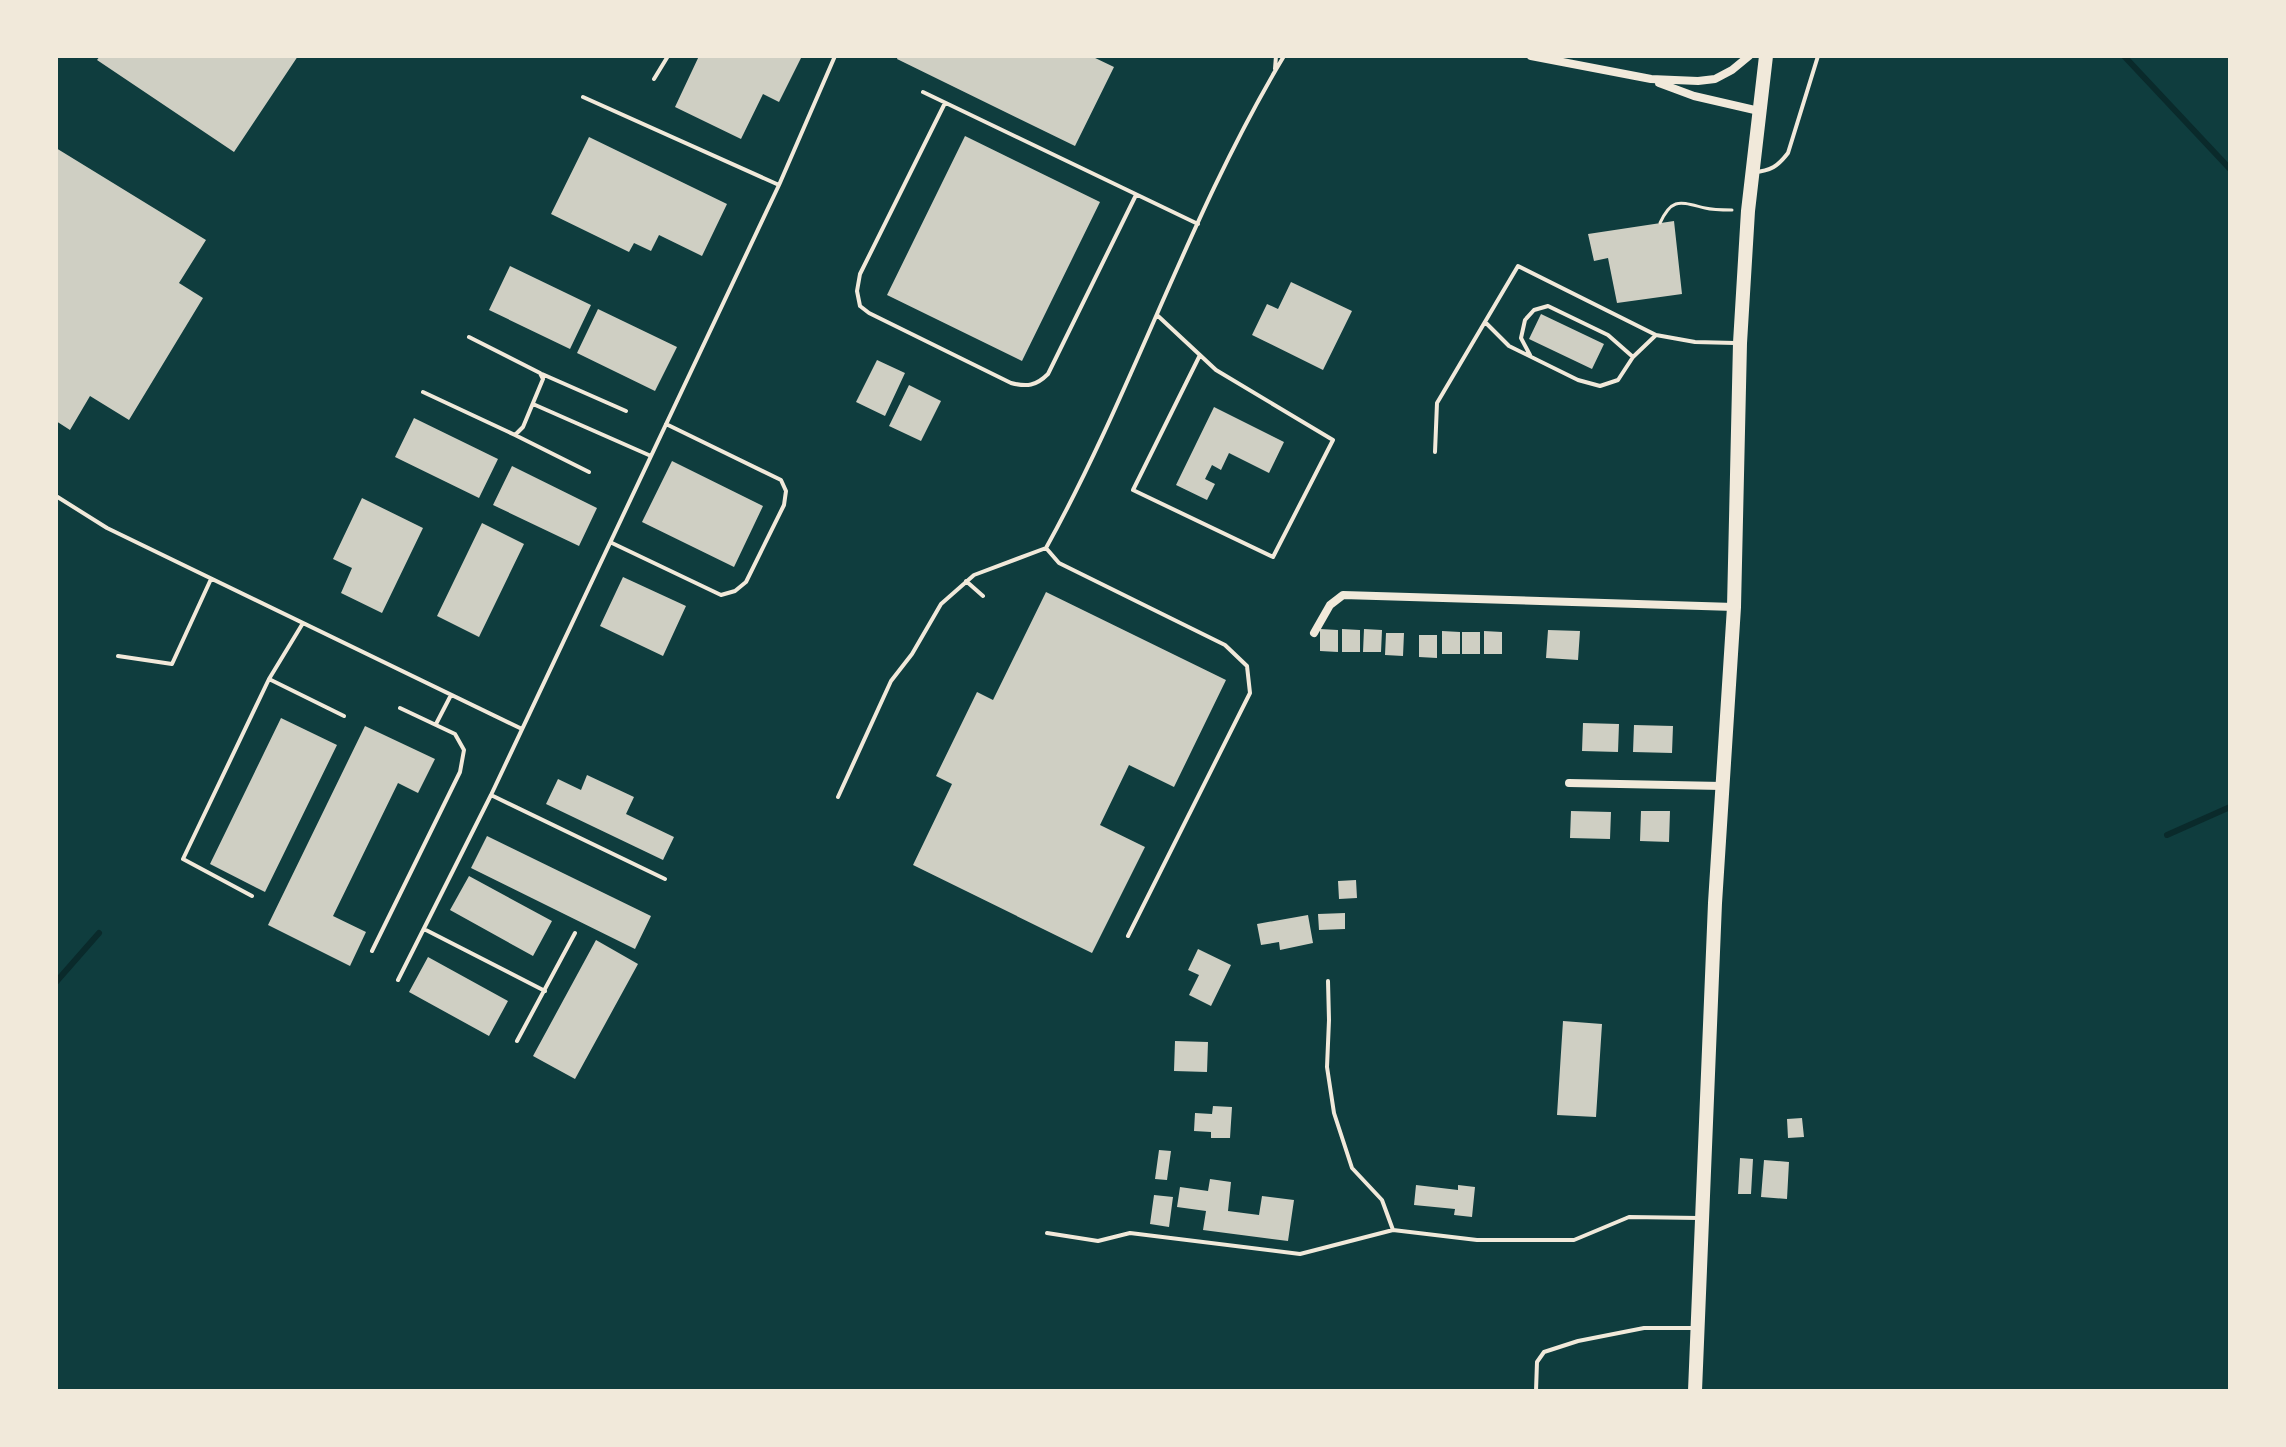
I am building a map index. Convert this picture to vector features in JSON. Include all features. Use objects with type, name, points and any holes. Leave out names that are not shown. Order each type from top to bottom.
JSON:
[{"type":"highway","points":[[1695,1391],[1714,918],[1734,607],[1740,343],[1748,211],[1766,56]]},
{"type":"street","points":[[1531,56],[1651,79],[1698,81],[1715,79],[1749,56]]},
{"type":"street","points":[[1651,79],[1694,96],[1759,111]]},
{"type":"street","points":[[1314,633],[1330,605],[1343,595],[1734,607]]},
{"type":"street","points":[[1569,783],[1722,786]]},
{"type":"lane","points":[[654,79],[668,56]]},
{"type":"lane","points":[[398,980],[491,795],[611,543],[779,185],[835,56]]},
{"type":"lane","points":[[1275,71],[1276,56]]},
{"type":"lane","points":[[838,797],[891,681],[912,654],[941,604],[974,575],[1046,548],[1079,489],[1252,111],[1284,56]]},
{"type":"lane","points":[[1752,172],[1768,171],[1779,165],[1788,153],[1818,56]]},
{"type":"lane","points":[[923,92],[1198,224]]},
{"type":"lane","points":[[583,97],[779,185]]},
{"type":"lane","points":[[945,103],[860,274],[857,291],[860,306],[1011,383],[1023,386],[1037,384],[1048,374],[1136,195]]},
{"type":"lane","points":[[1435,452],[1437,403],[1518,266],[1656,335],[1695,342],[1740,343]]},
{"type":"lane","points":[[1531,358],[1521,338],[1525,320],[1534,310],[1548,306],[1608,335],[1633,357]]},
{"type":"lane","points":[[1157,315],[1200,355],[1216,370],[1333,440],[1273,557],[1133,490],[1200,355]]},
{"type":"lane","points":[[1485,322],[1509,346],[1578,380],[1600,386],[1618,380],[1633,357],[1656,335]]},
{"type":"lane","points":[[469,337],[626,411]]},
{"type":"lane","points":[[515,435],[523,427],[533,404],[543,379],[540,373]]},
{"type":"lane","points":[[423,392],[589,472]]},
{"type":"lane","points":[[533,404],[651,456]]},
{"type":"lane","points":[[611,543],[721,595],[735,591],[746,582],[784,505],[786,491],[781,480],[666,424]]},
{"type":"lane","points":[[56,496],[107,528],[522,729]]},
{"type":"lane","points":[[1046,548],[1059,563],[1225,645],[1247,666],[1250,693],[1128,936]]},
{"type":"lane","points":[[118,656],[172,664],[211,579]]},
{"type":"lane","points":[[966,581],[983,596]]},
{"type":"lane","points":[[252,896],[183,859],[269,679],[303,623]]},
{"type":"lane","points":[[269,679],[344,716]]},
{"type":"lane","points":[[436,724],[451,695]]},
{"type":"lane","points":[[372,951],[460,772],[464,750],[455,734],[400,708]]},
{"type":"lane","points":[[491,795],[665,879]]},
{"type":"lane","points":[[424,929],[545,991]]},
{"type":"lane","points":[[517,1041],[575,933]]},
{"type":"lane","points":[[1328,981],[1327,1067],[1334,1113],[1352,1168],[1382,1200],[1393,1230]]},
{"type":"lane","points":[[1047,1233],[1098,1241],[1130,1233],[1300,1254],[1393,1230],[1477,1240],[1574,1240],[1629,1217],[1701,1219]]},
{"type":"lane","points":[[1536,1391],[1537,1362],[1544,1352],[1578,1341],[1644,1328],[1697,1328]]},
{"type":"path","points":[[1660,223],[1671,205],[1681,202],[1708,209],[1748,211]]},
{"type":"building","points":[[100,56],[298,56],[234,152],[97,60]]},
{"type":"building","points":[[699,56],[802,56],[779,102],[763,94],[741,139],[675,107]]},
{"type":"building","points":[[898,56],[1091,56],[1114,67],[1075,146],[897,59]]},
{"type":"building","points":[[965,136],[1100,202],[1022,361],[887,295]]},
{"type":"building","points":[[589,137],[727,204],[702,256],[659,235],[651,251],[634,243],[629,252],[551,214]]},
{"type":"building","points":[[56,148],[206,240],[179,283],[203,298],[129,420],[90,396],[70,430],[56,421]]},
{"type":"building","points":[[1674,221],[1682,294],[1617,303],[1608,258],[1594,261],[1588,234]]},
{"type":"building","points":[[510,266],[591,305],[570,349],[489,310]]},
{"type":"building","points":[[1291,282],[1352,311],[1323,370],[1252,335],[1267,304],[1278,309]]},
{"type":"building","points":[[598,309],[677,347],[655,391],[577,353]]},
{"type":"building","points":[[1541,314],[1604,344],[1592,369],[1529,339]]},
{"type":"building","points":[[877,360],[905,373],[885,416],[856,402]]},
{"type":"building","points":[[909,385],[941,401],[921,441],[889,426]]},
{"type":"building","points":[[1214,407],[1284,442],[1269,473],[1229,453],[1221,470],[1212,465],[1205,479],[1215,484],[1207,500],[1176,485]]},
{"type":"building","points":[[414,418],[498,459],[479,498],[395,457]]},
{"type":"building","points":[[672,461],[763,506],[734,567],[642,522]]},
{"type":"building","points":[[512,466],[597,508],[579,546],[493,505]]},
{"type":"building","points":[[362,498],[423,528],[382,613],[341,593],[352,568],[333,559]]},
{"type":"building","points":[[482,523],[524,544],[479,637],[437,616]]},
{"type":"building","points":[[623,577],[686,606],[663,656],[600,626]]},
{"type":"building","points":[[1046,592],[1226,680],[1174,787],[1129,765],[1100,825],[1145,847],[1092,953],[913,865],[952,784],[936,776],[977,692],[993,700]]},
{"type":"building","points":[[1320,629],[1338,630],[1338,652],[1320,651]]},
{"type":"building","points":[[1342,629],[1360,630],[1360,652],[1342,652]]},
{"type":"building","points":[[1364,629],[1382,630],[1381,652],[1363,652]]},
{"type":"building","points":[[1548,630],[1580,631],[1578,660],[1546,658]]},
{"type":"building","points":[[1442,631],[1460,632],[1460,654],[1442,654]]},
{"type":"building","points":[[1484,631],[1502,632],[1502,654],[1484,654]]},
{"type":"building","points":[[1462,632],[1480,632],[1480,654],[1462,654]]},
{"type":"building","points":[[1386,633],[1404,633],[1403,656],[1385,655]]},
{"type":"building","points":[[1419,635],[1437,635],[1437,658],[1419,657]]},
{"type":"building","points":[[281,718],[337,745],[265,892],[210,864]]},
{"type":"building","points":[[1583,723],[1619,724],[1618,752],[1582,751]]},
{"type":"building","points":[[1634,725],[1673,726],[1672,753],[1633,752]]},
{"type":"building","points":[[365,726],[435,759],[418,793],[398,783],[333,916],[366,932],[350,966],[268,925]]},
{"type":"building","points":[[587,775],[634,797],[626,814],[674,837],[663,860],[546,804],[558,779],[581,790]]},
{"type":"building","points":[[1571,811],[1611,812],[1610,839],[1570,838]]},
{"type":"building","points":[[1641,811],[1670,811],[1669,842],[1640,841]]},
{"type":"building","points":[[487,836],[651,916],[635,949],[471,868]]},
{"type":"building","points":[[469,876],[552,921],[533,956],[450,910]]},
{"type":"building","points":[[1356,880],[1357,898],[1339,899],[1338,881]]},
{"type":"building","points":[[1345,913],[1345,929],[1319,930],[1318,914]]},
{"type":"building","points":[[1308,915],[1313,943],[1280,950],[1279,942],[1261,945],[1257,924]]},
{"type":"building","points":[[596,940],[638,964],[575,1079],[533,1056]]},
{"type":"building","points":[[1198,949],[1231,965],[1211,1006],[1189,995],[1199,975],[1188,970]]},
{"type":"building","points":[[428,957],[508,1001],[489,1036],[409,992]]},
{"type":"building","points":[[1563,1021],[1602,1024],[1596,1117],[1557,1115]]},
{"type":"building","points":[[1175,1041],[1208,1042],[1207,1072],[1174,1071]]},
{"type":"building","points":[[1213,1106],[1232,1107],[1230,1138],[1211,1138],[1211,1132],[1194,1131],[1195,1113],[1212,1114]]},
{"type":"building","points":[[1802,1118],[1804,1137],[1788,1138],[1787,1119]]},
{"type":"building","points":[[1159,1150],[1171,1151],[1167,1180],[1155,1179]]},
{"type":"building","points":[[1740,1158],[1753,1159],[1751,1194],[1738,1194]]},
{"type":"building","points":[[1764,1160],[1789,1162],[1787,1199],[1761,1197]]},
{"type":"building","points":[[1210,1179],[1231,1182],[1228,1211],[1259,1215],[1262,1196],[1294,1200],[1288,1241],[1203,1230],[1206,1211],[1177,1207],[1180,1187],[1208,1191]]},
{"type":"building","points":[[1416,1185],[1458,1190],[1458,1185],[1475,1187],[1472,1217],[1454,1215],[1455,1209],[1414,1205]]},
{"type":"building","points":[[1154,1195],[1173,1197],[1169,1227],[1150,1224]]},
{"type":"waterway","points":[[2124,56],[2230,169]]},
{"type":"waterway","points":[[2167,835],[2230,807]]},
{"type":"waterway","points":[[56,982],[99,933]]}]
